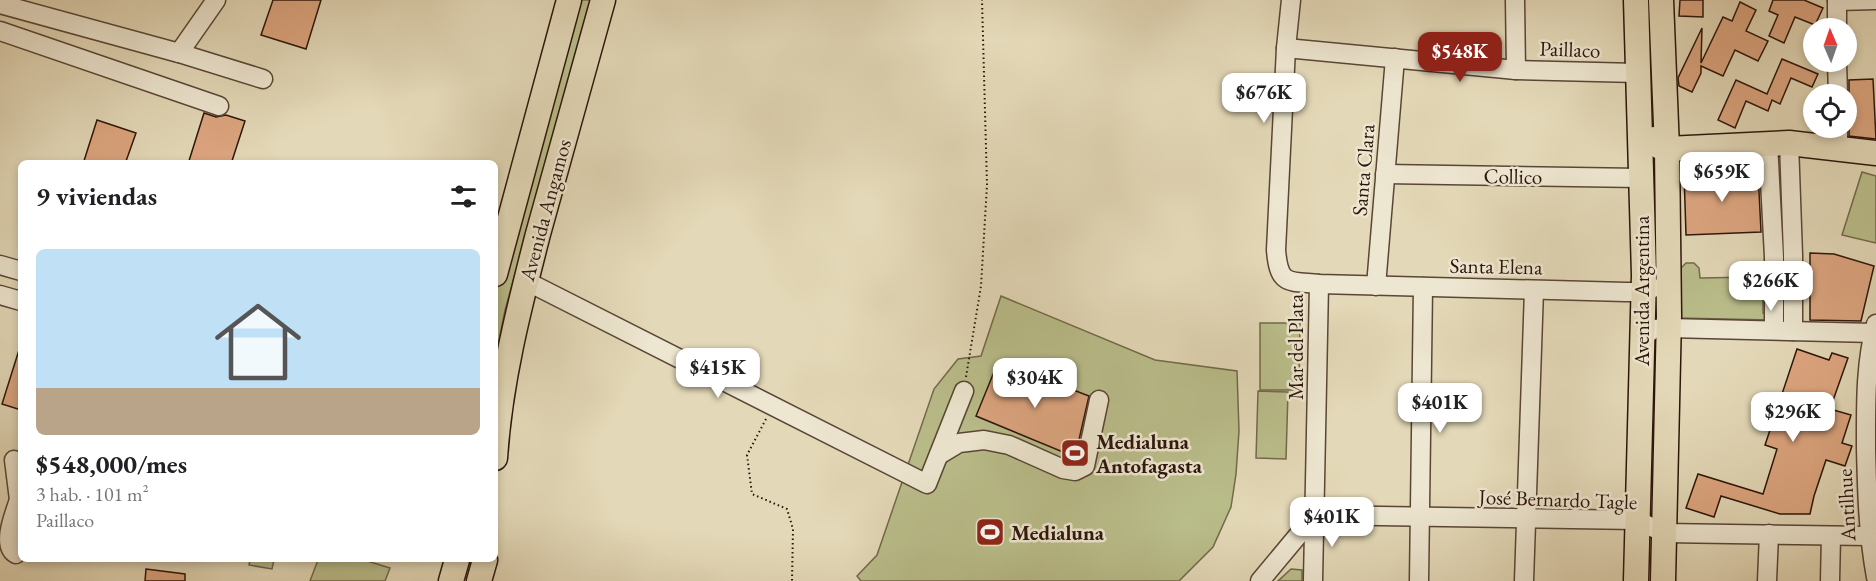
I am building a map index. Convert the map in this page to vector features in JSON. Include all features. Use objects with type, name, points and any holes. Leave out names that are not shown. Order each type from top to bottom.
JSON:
[{"type":"main road","name":"Avenida Angamos","points":[[498,263],[569,0]]},
{"type":"main road","name":"Avenida Angamos","points":[[498,428],[502,387],[526,281],[603,0]]},
{"type":"main road","name":"Avenida Argentina","points":[[1636,0],[1644,292],[1636,581]]},
{"type":"main road","name":"Avenida Argentina","points":[[1661,0],[1667,149],[1669,328],[1663,581]]},
{"type":"main road","points":[[1637,73],[1643,76],[1648,85],[1655,142],[1667,149],[1838,138],[1876,153]]},
{"type":"main road","points":[[451,581],[456,562]]},
{"type":"main road","points":[[479,581],[484,562]]},
{"type":"street","points":[[179,53],[216,0]]},
{"type":"street","name":"Mar del Plata","points":[[1291,0],[1286,48],[1276,250],[1277,270],[1281,275],[1291,282],[1319,284],[1313,581]]},
{"type":"street","points":[[1515,0],[1516,70]]},
{"type":"street","points":[[1837,18],[1837,0],[1876,0]]},
{"type":"street","points":[[0,4],[179,53],[263,79]]},
{"type":"street","points":[[0,31],[219,106]]},
{"type":"street","name":"Paillaco","points":[[1286,48],[1516,70],[1637,73]]},
{"type":"street","name":"Santa Clara","points":[[1376,286],[1395,58]]},
{"type":"street","points":[[1778,143],[1793,255],[1783,330]]},
{"type":"street","name":"Collico","points":[[1385,174],[1640,178]]},
{"type":"street","points":[[0,265],[18,270]]},
{"type":"street","name":"Santa Elena","points":[[1319,284],[1644,292],[1668,279]]},
{"type":"street","points":[[526,281],[927,484],[964,392]]},
{"type":"street","points":[[1419,581],[1423,287]]},
{"type":"street","points":[[1524,581],[1534,290]]},
{"type":"street","points":[[0,295],[18,300]]},
{"type":"street","points":[[1642,337],[1654,329],[1669,328],[1783,330],[1875,328]]},
{"type":"street","name":"Antilhue","points":[[1875,328],[1868,362],[1866,409],[1869,536],[1876,577]]},
{"type":"street","points":[[939,455],[958,443],[984,440],[1009,445],[1063,469],[1075,471],[1085,466],[1099,400]]},
{"type":"street","points":[[12,460],[18,488]]},
{"type":"street","points":[[16,554],[10,552],[7,537],[18,503]]},
{"type":"street","points":[[1260,581],[1315,515]]},
{"type":"street","name":"José Bernardo Tagle","points":[[1315,515],[1637,520],[1664,533],[1869,536]]},
{"type":"street","points":[[1767,581],[1769,534]]},
{"type":"street","points":[[1830,581],[1831,536]]},
{"type":"path","points":[[964,392],[981,286],[987,185],[981,0]]},
{"type":"path","points":[[773,406],[747,455],[752,494],[787,509],[793,529],[792,581]]},
{"type":"green space","points":[[574,0],[591,0],[505,310],[498,346],[498,286]]},
{"type":"green space","points":[[1862,172],[1876,176],[1876,243],[1842,235]]},
{"type":"green space","points":[[1686,263],[1694,263],[1699,268],[1700,278],[1754,277],[1755,266],[1764,263],[1771,264],[1772,279],[1763,279],[1763,313],[1771,314],[1771,320],[1679,318],[1680,269]]},
{"type":"green space","name":"Medialuna Antofagasta","points":[[1001,296],[1155,360],[1237,371],[1239,431],[1231,507],[1213,547],[1179,581],[861,581],[857,576],[877,555],[934,389],[958,359],[981,356]]},
{"type":"green space","points":[[1260,323],[1300,323],[1299,390],[1260,390]]},
{"type":"green space","points":[[1651,339],[1659,339],[1656,496],[1648,496]]},
{"type":"green space","points":[[1258,391],[1288,392],[1286,459],[1256,458]]},
{"type":"green space","points":[[250,562],[274,562],[272,569],[249,565]]},
{"type":"green space","points":[[317,562],[370,562],[390,568],[385,581],[310,581]]},
{"type":"green space","points":[[1291,569],[1302,570],[1302,581],[1278,581]]},
{"type":"building","points":[[273,0],[321,0],[306,49],[261,35]]},
{"type":"building","points":[[1680,0],[1703,0],[1703,17],[1679,16]]},
{"type":"building","points":[[1773,0],[1804,0],[1823,8],[1818,18],[1803,18],[1803,20],[1795,17],[1784,43],[1769,36],[1778,15],[1769,11]]},
{"type":"building","points":[[1740,2],[1756,10],[1746,31],[1768,41],[1758,61],[1735,50],[1723,76],[1701,66],[1701,73],[1692,92],[1679,86],[1678,78],[1702,28],[1701,63],[1723,17],[1732,21]]},
{"type":"building","points":[[1782,59],[1803,68],[1803,72],[1818,74],[1813,84],[1805,84],[1791,78],[1780,104],[1772,100],[1768,111],[1746,101],[1735,128],[1718,120],[1736,80],[1767,94]]},
{"type":"building","points":[[1873,79],[1876,139],[1857,137],[1857,84],[1849,84],[1849,80]]},
{"type":"building","points":[[204,113],[216,117],[226,115],[245,121],[232,160],[189,160]]},
{"type":"building","points":[[97,120],[136,133],[126,160],[84,160]]},
{"type":"building","points":[[1758,171],[1761,232],[1686,235],[1684,173]]},
{"type":"building","points":[[1810,253],[1834,254],[1874,266],[1861,321],[1810,320]]},
{"type":"building","points":[[1797,349],[1829,360],[1832,353],[1848,358],[1830,409],[1851,415],[1842,443],[1852,446],[1845,466],[1826,460],[1810,514],[1780,514],[1721,496],[1714,517],[1686,508],[1698,474],[1763,494],[1777,449],[1765,445]]},
{"type":"building","points":[[18,353],[18,409],[2,404]]},
{"type":"building","points":[[1008,365],[1089,396],[1075,457],[976,416],[994,372]]},
{"type":"building","points":[[146,569],[185,574],[185,581],[145,581]]},
{"type":"place","name":"Medialuna Antofagasta","points":[[1075,453]]},
{"type":"place","name":"Medialuna","points":[[990,532]]}]
